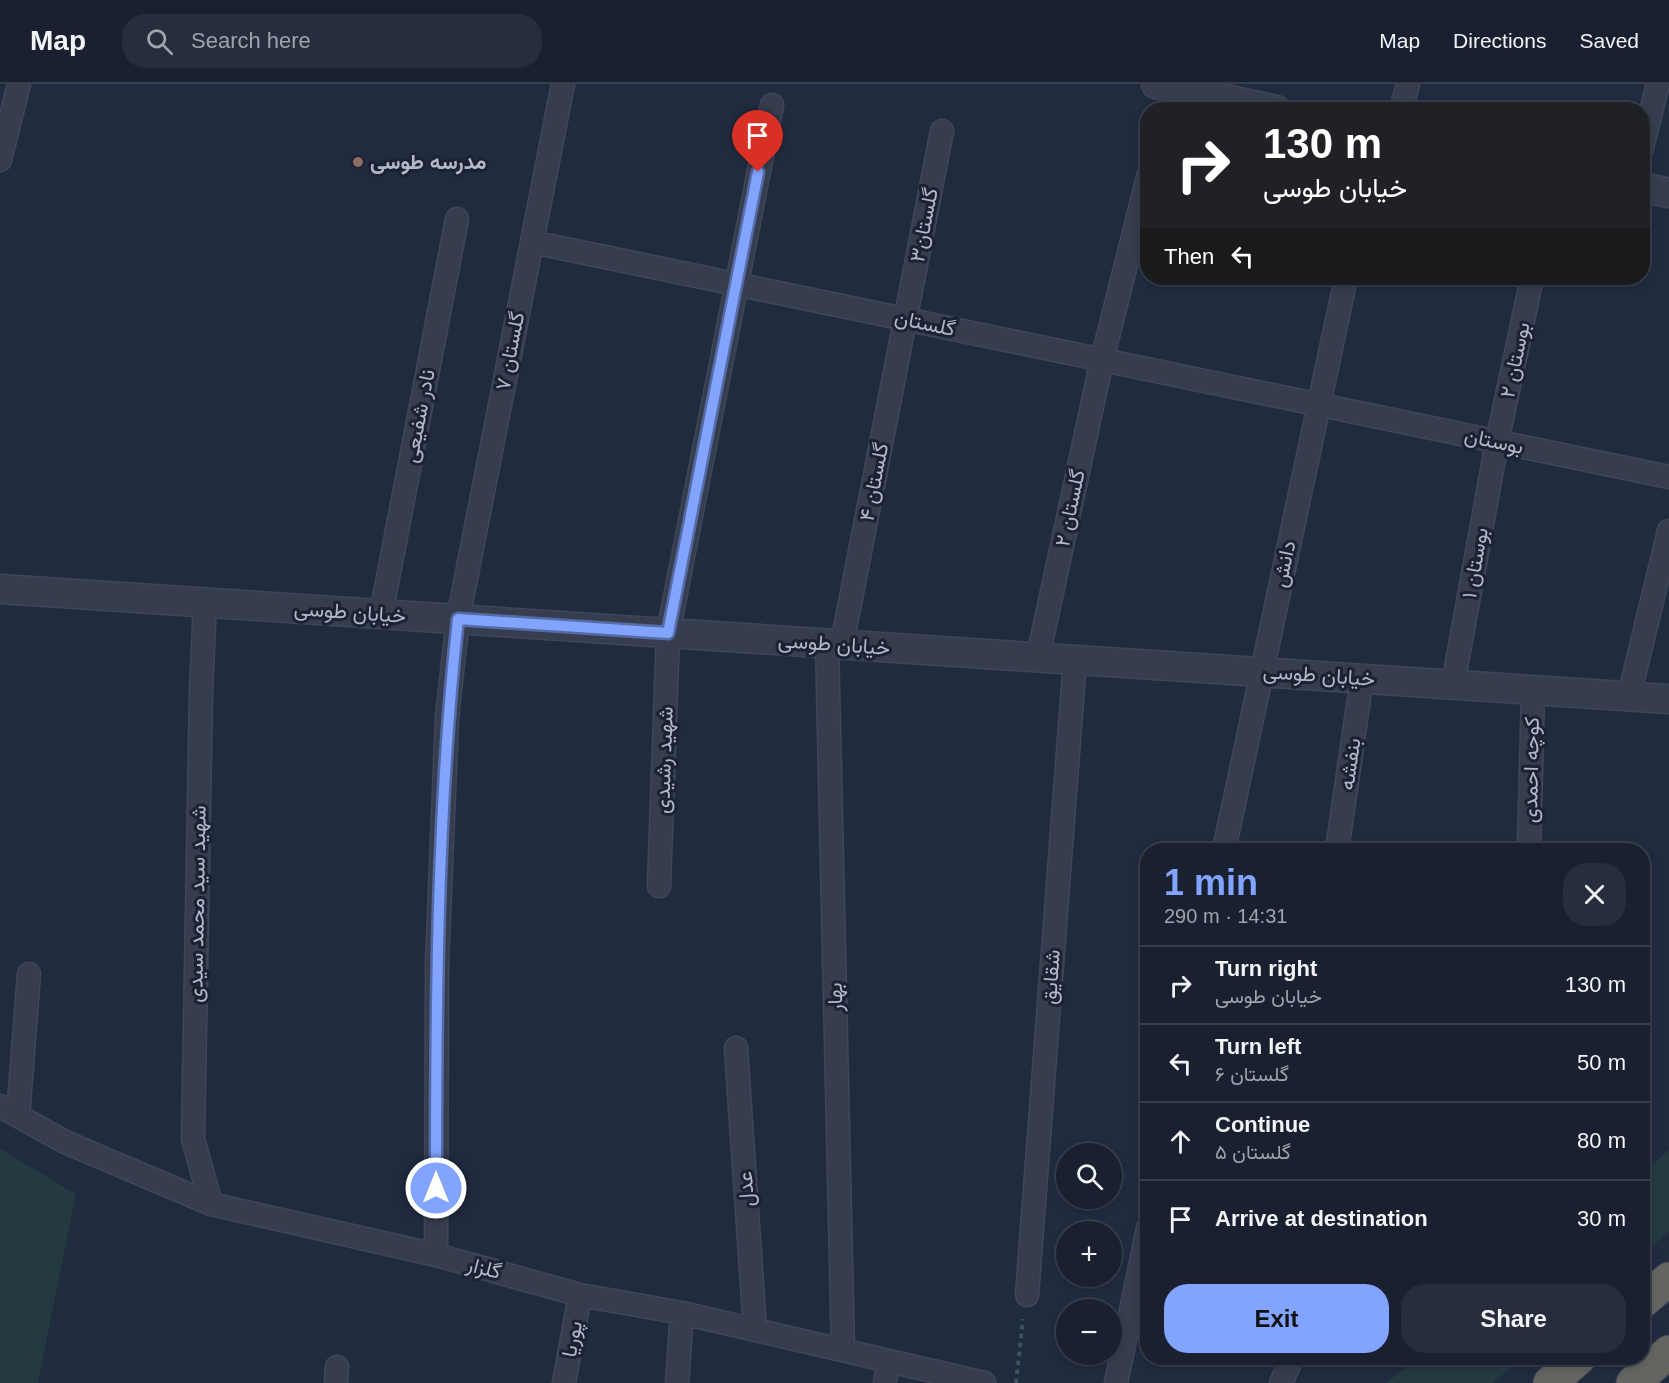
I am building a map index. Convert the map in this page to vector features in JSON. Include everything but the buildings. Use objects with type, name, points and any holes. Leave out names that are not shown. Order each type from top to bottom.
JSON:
[{"type":"highway","points":[[1650,1295],[1669,1279]]},
{"type":"highway","points":[[1634,1383],[1669,1352]]},
{"type":"highway","points":[[1550,1383],[1571,1365]]},
{"type":"street","points":[[0,160],[19,84]]},
{"type":"street","name":"گلستان ۷","points":[[436,1255],[437,965],[447,717],[458,619],[563,84]]},
{"type":"street","points":[[1403,102],[1408,84]]},
{"type":"street","points":[[1650,116],[1658,84]]},
{"type":"street","points":[[1165,85],[1240,102]]},
{"type":"street","name":"شهید رشیدی","points":[[660,886],[668,633],[772,105]]},
{"type":"street","name":"گلستان۳","points":[[905,319],[942,131]]},
{"type":"street","points":[[1650,189],[1669,193]]},
{"type":"street","name":"گلستان ۲","points":[[1038,657],[1102,360],[1140,209]]},
{"type":"street","name":"نادر شفیعی","points":[[381,614],[457,219]]},
{"type":"street","name":"گلستان","points":[[531,242],[1319,405]]},
{"type":"street","name":"دانش","points":[[1225,843],[1345,285]]},
{"type":"street","name":"بوستان ۲","points":[[1497,442],[1531,285]]},
{"type":"street","name":"گلستان ۴","points":[[835,644],[905,319]]},
{"type":"street","name":"بوستان","points":[[1319,405],[1669,477]]},
{"type":"street","name":"بوستان ۱","points":[[1453,684],[1497,442]]},
{"type":"street","points":[[1629,696],[1669,531]]},
{"type":"street","name":"خیابان طوسی","points":[[0,589],[1669,699]]},
{"type":"street","name":"شهید سید محمد سیدی","points":[[205,602],[193,1139],[210,1204]]},
{"type":"street","name":"بهار","points":[[835,644],[843,1350]]},
{"type":"street","name":"شقایق","points":[[1027,1295],[1074,660]]},
{"type":"street","name":"بنفشه","points":[[1338,843],[1362,678]]},
{"type":"street","name":"کوچه احمدی","points":[[1529,843],[1533,690]]},
{"type":"street","points":[[9,1111],[29,974]]},
{"type":"street","name":"عدل","points":[[736,1048],[755,1330]]},
{"type":"street","name":"گلزار","points":[[9,1111],[65,1142],[210,1204],[436,1255],[580,1295],[682,1313],[984,1383]]},
{"type":"street","points":[[1116,1383],[1140,1267]]},
{"type":"street","name":"پوریا","points":[[564,1383],[580,1295]]},
{"type":"street","points":[[677,1383],[682,1313]]},
{"type":"street","points":[[885,1383],[888,1361]]},
{"type":"street","points":[[1281,1383],[1289,1365]]},
{"type":"path","points":[[1016,1383],[1027,1295]]},
{"type":"shaded area","points":[[0,1149],[76,1194],[38,1383],[0,1383]]},
{"type":"shaded area","points":[[1669,1150],[1669,1231],[1650,1248],[1650,1166]]},
{"type":"shaded area","points":[[1408,1365],[1515,1365],[1493,1383],[1386,1383]]},
{"type":"place","name":"مدرسه طوسی","points":[[358,162]]},
{"type":"route","points":[[436,1188],[437,965],[447,717],[458,619],[668,633],[758,172]]}]
